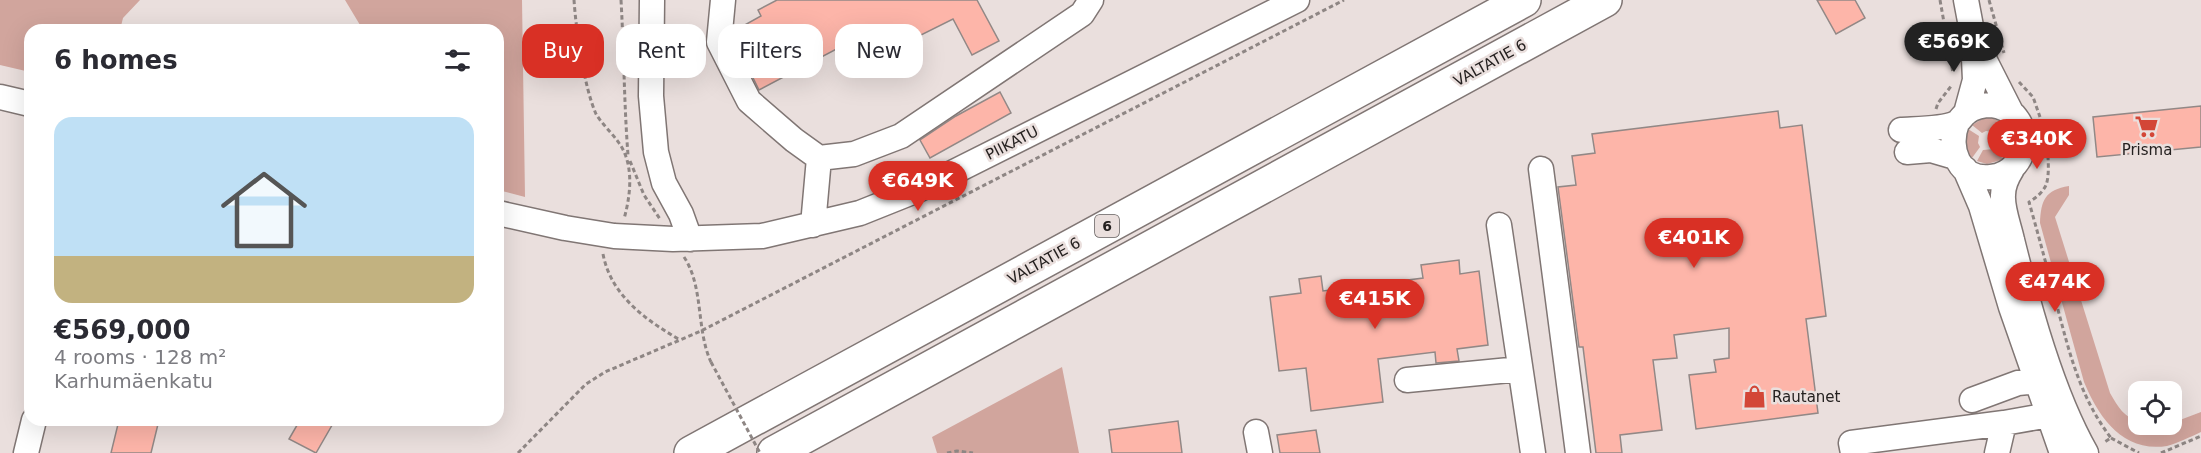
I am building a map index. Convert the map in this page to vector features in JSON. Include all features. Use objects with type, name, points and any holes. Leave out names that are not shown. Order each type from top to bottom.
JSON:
[{"type":"highway","name":"VALTATIE 6","points":[[691,453],[1524,0]]},
{"type":"highway","name":"VALTATIE 6","points":[[774,453],[1605,0]]},
{"type":"street","points":[[652,0],[651,96],[656,152],[664,183],[681,214],[690,239]]},
{"type":"street","points":[[723,0],[719,42],[749,101],[794,140],[819,158],[854,154],[901,136],[1082,14],[1091,0]]},
{"type":"street","points":[[1966,0],[1973,37],[1975,80],[1953,134],[1952,146],[1981,206],[2012,307],[2062,453]]},
{"type":"street","name":"PIIKATU","points":[[504,214],[614,236],[690,239],[762,236],[860,213],[920,189],[1279,4]]},
{"type":"street","points":[[1973,37],[2012,114]]},
{"type":"street","points":[[0,97],[24,103]]},
{"type":"street","points":[[2012,169],[2001,175],[1988,177],[1976,175],[1960,163],[1904,141],[1930,128],[1961,118],[1984,105],[2003,108],[2020,123],[2024,137],[2023,151],[2006,180],[2003,195],[2020,269],[2059,395],[2074,433],[2086,453]]},
{"type":"street","points":[[813,225],[819,158]]},
{"type":"street","points":[[1541,169],[1578,453]]},
{"type":"street","points":[[1499,225],[1533,453]]},
{"type":"street","points":[[1407,380],[1520,369]]},
{"type":"street","points":[[1972,400],[2018,383],[2037,381]]},
{"type":"street","points":[[1853,453],[1851,443],[2049,415]]},
{"type":"street","points":[[1997,453],[2004,423]]},
{"type":"street","points":[[27,453],[33,426]]},
{"type":"path","points":[[574,0],[590,94],[597,115],[628,157],[630,181],[627,208],[623,222],[604,247],[603,256],[617,288],[631,306],[656,326],[681,340]]},
{"type":"path","points":[[518,453],[586,384],[605,372],[701,331],[1344,0]]},
{"type":"path","points":[[1989,0],[2008,63]]},
{"type":"path","points":[[2019,82],[2033,97],[2045,132],[2047,183],[2036,198],[2029,202],[2072,362],[2083,394],[2096,418],[2111,438],[2139,453]]},
{"type":"path","points":[[701,331],[711,362],[760,453]]},
{"type":"path","points":[[2162,453],[2201,436]]},
{"type":"path","points":[[2086,453],[2111,438]]},
{"type":"path","points":[[947,453],[957,451],[974,453]]},
{"type":"shaded area","points":[[0,0],[140,0],[123,18],[122,24],[24,24],[24,71],[0,65]]},
{"type":"shaded area","points":[[345,0],[522,0],[525,197],[504,192],[504,24],[359,24]]},
{"type":"shaded area","points":[[1984,118],[1992,118],[2001,122],[1993,132],[1982,133],[1972,125]]},
{"type":"shaded area","points":[[2004,125],[2010,139],[2007,154],[1997,146],[1998,140],[1995,134]]},
{"type":"shaded area","points":[[1968,129],[1979,136],[1980,147],[1972,158],[1965,144]]},
{"type":"shaded area","points":[[1994,149],[2003,159],[1987,164],[1977,161],[1983,150]]},
{"type":"shaded area","points":[[2069,186],[2069,195],[2055,217],[2110,393],[2128,416],[2128,435],[2182,435],[2182,419],[2201,412],[2201,432],[2167,446],[2151,447],[2137,444],[2114,429],[2090,395],[2084,382],[2040,223],[2046,197],[2054,190]]},
{"type":"shaded area","points":[[1062,367],[1079,453],[937,453],[932,437]]},
{"type":"building","points":[[777,0],[977,0],[999,41],[972,55],[953,19],[923,34],[923,24],[835,24],[835,50],[823,56],[823,24],[747,24],[761,16],[758,10]]},
{"type":"building","points":[[1817,0],[1855,0],[1865,18],[1836,34]]},
{"type":"building","points":[[753,78],[782,78],[759,90]]},
{"type":"building","points":[[1000,92],[1011,113],[930,158],[920,140],[956,116]]},
{"type":"building","name":"Prisma","points":[[2201,106],[2201,147],[2097,157],[2093,117]]},
{"type":"building","points":[[1778,111],[1780,128],[1802,125],[1826,316],[1806,319],[1818,413],[1696,429],[1689,375],[1716,372],[1714,360],[1729,358],[1729,328],[1674,335],[1677,358],[1653,360],[1662,430],[1620,435],[1622,453],[1596,453],[1583,347],[1579,347],[1558,187],[1576,185],[1572,156],[1595,153],[1592,134]]},
{"type":"building","points":[[1459,260],[1460,274],[1479,271],[1488,345],[1457,349],[1459,361],[1436,363],[1435,352],[1378,359],[1383,402],[1311,411],[1306,368],[1279,371],[1270,297],[1301,293],[1299,279],[1321,276],[1323,291],[1423,278],[1421,265]]},
{"type":"building","points":[[1178,421],[1182,453],[1112,453],[1109,430]]},
{"type":"building","points":[[118,426],[158,426],[151,453],[111,453]]},
{"type":"building","points":[[297,426],[332,426],[316,453],[289,439]]},
{"type":"building","points":[[1316,430],[1320,453],[1280,453],[1277,435]]},
{"type":"place","name":"Prisma","points":[[2147,126]]},
{"type":"place","name":"Rautanet","points":[[1754,397]]}]
